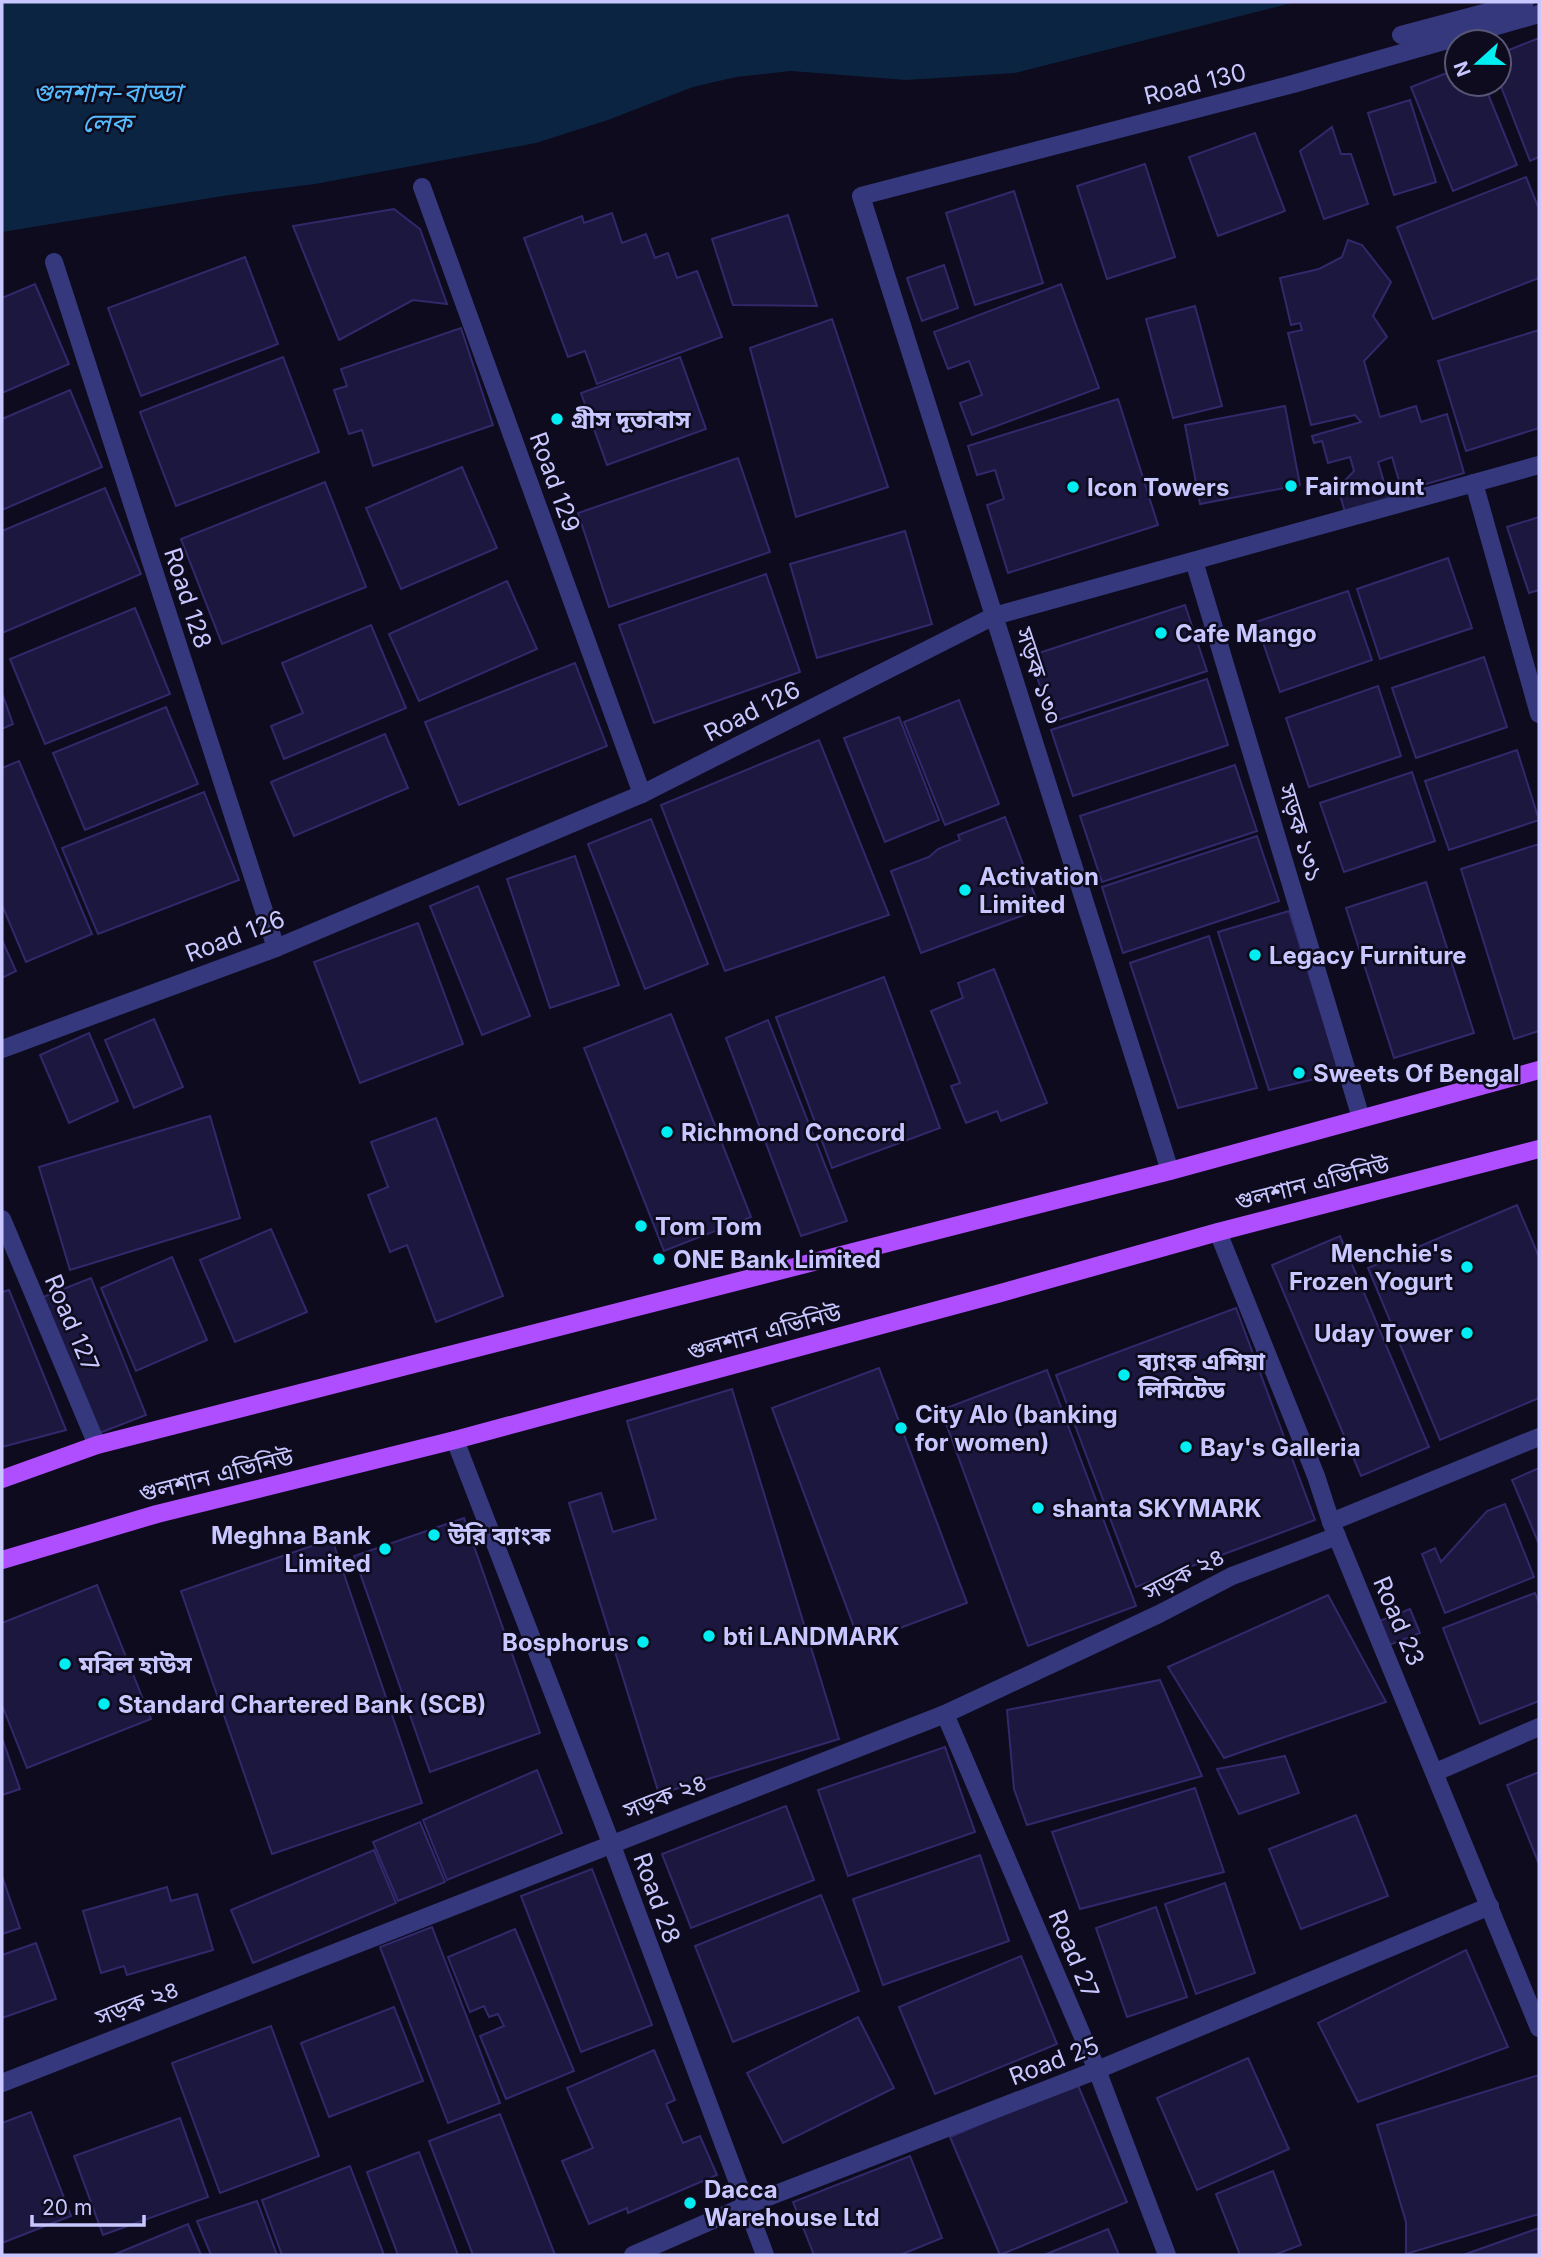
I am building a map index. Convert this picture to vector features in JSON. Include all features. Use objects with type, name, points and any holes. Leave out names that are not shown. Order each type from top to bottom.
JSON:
[{"type":"main road","name":"গুলশান এভিনিউ","points":[[2,1479],[97,1446],[1170,1171],[1539,1070]]},
{"type":"main road","name":"গুলশান এভিনিউ","points":[[2,1560],[158,1514],[455,1440],[984,1298],[1217,1232],[1539,1149]]},
{"type":"street","points":[[1401,35],[1525,2]]},
{"type":"street","name":"Road 130","points":[[861,195],[1293,84],[1539,14]]},
{"type":"street","name":"Road 129","points":[[422,187],[642,794]]},
{"type":"street","name":"সড়ক ১৩০","points":[[861,195],[1170,1171]]},
{"type":"street","name":"Road 128","points":[[54,262],[276,948]]},
{"type":"street","name":"Road 126","points":[[2,1049],[276,948],[642,794],[994,616],[1539,466]]},
{"type":"street","points":[[1474,482],[1539,714]]},
{"type":"street","name":"সড়ক ১৩১","points":[[1194,561],[1361,1118]]},
{"type":"street","name":"Road 127","points":[[2,1219],[97,1446]]},
{"type":"street","name":"Road 23","points":[[1217,1232],[1316,1476],[1334,1529],[1539,2028]]},
{"type":"street","name":"সড়ক ২৪","points":[[2,2083],[945,1714],[1159,1614],[1232,1576],[1539,1437]]},
{"type":"street","name":"Road 28","points":[[455,1440],[611,1843],[765,2255]]},
{"type":"street","name":"Road 27","points":[[945,1714],[1097,2070],[1167,2255]]},
{"type":"street","points":[[1436,1772],[1539,1727]]},
{"type":"street","name":"Road 25","points":[[633,2255],[745,2206],[1097,2070],[1490,1906]]},
{"type":"water","name":"গুলশান-বাড্ডা লেক","points":[[2,2],[1296,2],[1015,73],[906,80],[791,71],[736,77],[693,87],[608,120],[536,143],[315,184],[229,195],[2,232]]},
{"type":"building","points":[[1539,38],[1539,157],[1530,161],[1506,98],[1513,98],[1513,48]]},
{"type":"building","points":[[1443,74],[1443,98],[1490,98],[1517,165],[1453,191],[1411,87]]},
{"type":"building","points":[[1410,100],[1436,182],[1394,195],[1368,113]]},
{"type":"building","points":[[1332,127],[1341,154],[1351,154],[1368,204],[1324,219],[1300,151]]},
{"type":"building","points":[[1255,133],[1285,211],[1218,236],[1189,157]]},
{"type":"building","points":[[1145,164],[1175,257],[1107,279],[1077,186]]},
{"type":"building","points":[[1526,177],[1539,209],[1539,278],[1433,319],[1397,227]]},
{"type":"building","points":[[1014,191],[1043,283],[975,305],[946,213]]},
{"type":"building","points":[[394,209],[420,229],[447,304],[413,300],[339,340],[293,226]]},
{"type":"building","points":[[612,213],[622,243],[646,234],[655,258],[668,253],[677,278],[697,271],[722,337],[597,384],[585,351],[568,357],[524,238],[582,216],[584,223]]},
{"type":"building","points":[[788,215],[817,306],[733,305],[712,239]]},
{"type":"building","points":[[1348,240],[1362,245],[1391,282],[1373,316],[1387,337],[1364,361],[1380,417],[1416,406],[1421,422],[1447,414],[1464,473],[1402,491],[1392,457],[1378,462],[1389,499],[1345,512],[1338,488],[1354,471],[1350,457],[1328,463],[1322,441],[1314,443],[1312,436],[1361,422],[1355,415],[1311,425],[1288,333],[1302,330],[1300,323],[1291,325],[1280,278],[1319,269],[1342,257]]},
{"type":"building","points":[[245,257],[278,344],[141,396],[108,308]]},
{"type":"building","points":[[944,265],[958,308],[922,321],[907,278]]},
{"type":"building","points":[[35,284],[69,364],[2,393],[2,298]]},
{"type":"building","points":[[1061,284],[1099,388],[972,435],[960,403],[982,395],[969,361],[948,369],[934,332]]},
{"type":"building","points":[[1195,306],[1222,406],[1173,418],[1146,319]]},
{"type":"building","points":[[832,319],[888,487],[796,517],[750,348]]},
{"type":"building","points":[[461,328],[493,425],[373,466],[362,430],[349,434],[334,390],[347,386],[341,369]]},
{"type":"building","points":[[1539,330],[1539,428],[1466,451],[1438,361]]},
{"type":"building","points":[[283,357],[319,452],[176,506],[140,412]]},
{"type":"building","points":[[680,357],[706,429],[607,465],[581,393]]},
{"type":"building","points":[[70,390],[102,467],[2,510],[2,419]]},
{"type":"building","name":"Icon Towers","points":[[1118,399],[1158,525],[1008,573],[987,505],[1004,499],[995,470],[977,475],[968,446]]},
{"type":"building","points":[[1285,406],[1300,485],[1200,504],[1185,425]]},
{"type":"building","points":[[738,458],[770,552],[609,607],[578,513]]},
{"type":"building","points":[[462,467],[497,548],[401,589],[366,508]]},
{"type":"building","points":[[325,482],[366,587],[222,644],[181,539]]},
{"type":"building","points":[[105,488],[141,574],[2,633],[2,531]]},
{"type":"building","points":[[1539,517],[1539,590],[1529,593],[1507,527]]},
{"type":"building","points":[[905,531],[932,624],[817,658],[790,564]]},
{"type":"building","points":[[1448,558],[1472,628],[1380,659],[1357,589]]},
{"type":"building","points":[[766,574],[800,672],[654,723],[619,625]]},
{"type":"building","points":[[507,581],[537,649],[419,701],[389,634]]},
{"type":"building","points":[[1348,591],[1372,660],[1280,692],[1256,622]]},
{"type":"building","points":[[1185,605],[1207,671],[1052,722],[1030,656]]},
{"type":"building","points":[[135,608],[170,694],[45,744],[10,659]]},
{"type":"building","points":[[371,625],[406,708],[284,759],[271,726],[303,713],[282,663]]},
{"type":"building","points":[[1484,657],[1507,727],[1416,758],[1392,688]]},
{"type":"building","points":[[575,663],[607,746],[459,805],[425,722]]},
{"type":"building","points":[[1207,679],[1228,745],[1073,796],[1051,730]]},
{"type":"building","points":[[1378,686],[1401,756],[1309,787],[1286,718]]},
{"type":"building","points":[[2,693],[13,724],[2,729]]},
{"type":"building","points":[[959,700],[999,804],[945,825],[904,722]]},
{"type":"building","points":[[166,707],[198,784],[85,830],[53,753]]},
{"type":"building","points":[[899,717],[939,820],[885,842],[844,738]]},
{"type":"building","points":[[385,734],[408,788],[294,836],[271,782]]},
{"type":"building","points":[[819,740],[889,915],[725,971],[661,805]]},
{"type":"building","points":[[1517,750],[1539,820],[1449,850],[1425,781]]},
{"type":"building","points":[[19,761],[92,934],[26,962],[2,905],[2,768]]},
{"type":"building","points":[[1235,765],[1257,831],[1102,882],[1080,816]]},
{"type":"building","points":[[1412,772],[1435,841],[1344,872],[1320,803]]},
{"type":"building","points":[[204,792],[239,880],[98,934],[62,848]]},
{"type":"building","name":"Activation Limited","points":[[1005,817],[1040,909],[921,953],[891,871],[929,857],[938,849],[960,840],[958,835]]},
{"type":"building","points":[[651,819],[708,964],[645,989],[588,844]]},
{"type":"building","points":[[1257,836],[1279,901],[1123,953],[1102,887]]},
{"type":"building","points":[[1539,844],[1539,1031],[1514,1039],[1461,869]]},
{"type":"building","points":[[575,856],[619,985],[550,1008],[507,879]]},
{"type":"building","points":[[1426,882],[1474,1033],[1394,1058],[1346,908]]},
{"type":"building","points":[[478,886],[530,1016],[482,1035],[430,906]]},
{"type":"building","points":[[1289,911],[1340,1073],[1269,1090],[1218,932]]},
{"type":"building","points":[[418,923],[463,1044],[360,1083],[314,962]]},
{"type":"building","points":[[1209,936],[1257,1088],[1178,1108],[1130,963]]},
{"type":"building","points":[[2,940],[16,971],[2,978]]},
{"type":"building","points":[[994,969],[1047,1103],[1001,1121],[997,1111],[966,1123],[951,1086],[960,1083],[931,1011],[963,998],[958,983]]},
{"type":"building","points":[[884,977],[940,1128],[832,1168],[776,1017]]},
{"type":"building","name":"Richmond Concord","points":[[671,1014],[751,1217],[664,1251],[584,1048]]},
{"type":"building","points":[[154,1019],[183,1087],[134,1108],[105,1040]]},
{"type":"building","points":[[768,1020],[847,1221],[801,1236],[726,1038]]},
{"type":"building","points":[[89,1033],[118,1101],[69,1123],[40,1055]]},
{"type":"building","points":[[210,1116],[240,1218],[70,1270],[39,1167]]},
{"type":"building","points":[[436,1118],[503,1296],[436,1322],[407,1245],[390,1252],[368,1195],[388,1187],[371,1142]]},
{"type":"building","name":"Uday Tower","points":[[1517,1205],[1539,1257],[1539,1398],[1440,1440],[1368,1268]]},
{"type":"building","points":[[271,1229],[307,1312],[235,1342],[200,1260]]},
{"type":"building","points":[[1340,1236],[1429,1447],[1361,1476],[1272,1265]]},
{"type":"building","points":[[172,1257],[207,1340],[136,1371],[101,1288]]},
{"type":"building","points":[[91,1278],[146,1415],[97,1434],[43,1297]]},
{"type":"building","points":[[9,1290],[66,1430],[2,1447],[2,1292]]},
{"type":"building","name":"Bay's Galleria","points":[[1236,1308],[1315,1520],[1136,1587],[1056,1375]]},
{"type":"building","points":[[879,1368],[967,1603],[860,1643],[772,1408]]},
{"type":"building","name":"shanta SKYMARK","points":[[1047,1370],[1136,1606],[1028,1646],[941,1410]]},
{"type":"building","name":"bti LANDMARK","points":[[732,1389],[839,1739],[659,1794],[569,1503],[601,1493],[613,1532],[656,1519],[627,1421]]},
{"type":"building","points":[[1539,1468],[1539,1544],[1512,1480]]},
{"type":"building","points":[[1505,1504],[1534,1577],[1445,1613],[1422,1554],[1435,1548],[1441,1562],[1487,1511]]},
{"type":"building","points":[[464,1518],[540,1733],[430,1772],[354,1556]]},
{"type":"building","points":[[332,1539],[422,1803],[272,1854],[181,1591]]},
{"type":"building","name":"মবিল হাউস","points":[[97,1585],[151,1719],[27,1768],[2,1705],[2,1623]]},
{"type":"building","points":[[1535,1593],[1539,1603],[1539,1701],[1480,1724],[1443,1628]]},
{"type":"building","points":[[1328,1595],[1386,1702],[1224,1758],[1168,1667]]},
{"type":"building","points":[[1410,1609],[1420,1633],[1384,1647],[1374,1623]]},
{"type":"building","points":[[1160,1680],[1202,1776],[1027,1825],[1014,1789],[1007,1710]]},
{"type":"building","points":[[2,1738],[20,1789],[2,1795]]},
{"type":"building","points":[[945,1747],[975,1832],[848,1876],[818,1790]]},
{"type":"building","points":[[1285,1756],[1299,1793],[1239,1814],[1217,1769]]},
{"type":"building","points":[[537,1770],[562,1833],[447,1880],[423,1820]]},
{"type":"building","points":[[1539,1772],[1539,1864],[1507,1785]]},
{"type":"building","points":[[1195,1788],[1224,1872],[1080,1909],[1052,1832]]},
{"type":"building","points":[[786,1806],[814,1880],[691,1928],[662,1854]]},
{"type":"building","points":[[1356,1815],[1388,1896],[1301,1929],[1269,1849]]},
{"type":"building","points":[[420,1822],[445,1882],[398,1901],[373,1842]]},
{"type":"building","points":[[374,1850],[396,1903],[253,1963],[231,1910]]},
{"type":"building","points":[[980,1855],[1009,1941],[883,1985],[853,1899]]},
{"type":"building","points":[[592,1869],[652,2025],[581,2052],[521,1896]]},
{"type":"building","points":[[2,1876],[20,1928],[2,1934]]},
{"type":"building","points":[[1225,1883],[1255,1973],[1196,1994],[1165,1904]]},
{"type":"building","points":[[167,1887],[171,1901],[197,1894],[213,1950],[127,1975],[124,1966],[101,1973],[83,1911]]},
{"type":"building","points":[[821,1895],[859,1991],[733,2042],[695,1946]]},
{"type":"building","points":[[1156,1907],[1187,1997],[1127,2017],[1096,1928]]},
{"type":"building","points":[[432,1927],[500,2103],[448,2123],[380,1947]]},
{"type":"building","points":[[515,1929],[574,2071],[506,2099],[480,2036],[504,2026],[498,2014],[489,2017],[484,2006],[470,2012],[448,1957]]},
{"type":"building","points":[[36,1943],[56,1999],[2,2018],[2,1955]]},
{"type":"building","points":[[1466,1950],[1508,2047],[1358,2102],[1318,2023]]},
{"type":"building","points":[[1021,1956],[1057,2044],[935,2094],[899,2007]]},
{"type":"building","points":[[394,2007],[423,2081],[329,2117],[301,2043]]},
{"type":"building","points":[[858,2017],[894,2088],[783,2143],[747,2073]]},
{"type":"building","points":[[271,2026],[319,2156],[220,2193],[172,2063]]},
{"type":"building","points":[[654,2050],[675,2100],[666,2104],[683,2143],[700,2136],[717,2175],[628,2213],[627,2208],[589,2224],[562,2161],[593,2148],[567,2088]]},
{"type":"building","points":[[1248,2058],[1289,2149],[1197,2190],[1157,2098]]},
{"type":"building","points":[[1539,2075],[1539,2214],[1406,2254],[1406,2222],[1377,2125]]},
{"type":"building","points":[[1077,2083],[1127,2202],[1000,2255],[950,2137]]},
{"type":"building","points":[[31,2112],[71,2216],[2,2243],[2,2123]]},
{"type":"building","points":[[500,2114],[555,2255],[473,2255],[429,2141]]},
{"type":"building","points":[[180,2118],[208,2197],[103,2235],[74,2156]]},
{"type":"building","points":[[419,2152],[458,2255],[398,2255],[367,2172]]},
{"type":"building","points":[[910,2156],[942,2238],[900,2255],[814,2255],[793,2202]]},
{"type":"building","points":[[350,2166],[384,2255],[282,2255],[262,2200]]},
{"type":"building","points":[[1273,2171],[1301,2245],[1274,2255],[1240,2255],[1216,2194]]},
{"type":"building","points":[[257,2201],[277,2255],[211,2255],[197,2221]]},
{"type":"building","points":[[188,2224],[201,2255],[113,2255]]},
{"type":"building","points":[[1539,2228],[1539,2255],[1463,2255]]},
{"type":"building","points":[[1108,2229],[1119,2255],[1044,2255]]},
{"type":"place","name":"গ্রীস দূতাবাস","points":[[557,419]]},
{"type":"place","name":"Fairmount","points":[[1291,486]]},
{"type":"place","name":"Icon Towers","points":[[1073,487]]},
{"type":"place","name":"Cafe Mango","points":[[1161,633]]},
{"type":"place","name":"Activation Limited","points":[[965,890]]},
{"type":"place","name":"Legacy Furniture","points":[[1255,955]]},
{"type":"place","name":"Sweets Of Bengal","points":[[1299,1073]]},
{"type":"place","name":"Richmond Concord","points":[[667,1132]]},
{"type":"place","name":"Tom Tom","points":[[641,1226]]},
{"type":"place","name":"ONE Bank Limited","points":[[659,1259]]},
{"type":"place","name":"Menchie's Frozen Yogurt","points":[[1467,1267]]},
{"type":"place","name":"Uday Tower","points":[[1467,1333]]},
{"type":"place","name":"ব্যাংক এশিয়া লিমিটেড","points":[[1124,1375]]},
{"type":"place","name":"City Alo (banking for women)","points":[[901,1428]]},
{"type":"place","name":"Bay's Galleria","points":[[1186,1447]]},
{"type":"place","name":"shanta SKYMARK","points":[[1038,1508]]},
{"type":"place","name":"উরি ব্যাংক","points":[[434,1535]]},
{"type":"place","name":"Meghna Bank Limited","points":[[385,1549]]},
{"type":"place","name":"bti LANDMARK","points":[[709,1636]]},
{"type":"place","name":"Bosphorus","points":[[643,1642]]},
{"type":"place","name":"মবিল হাউস","points":[[65,1664]]},
{"type":"place","name":"Standard Chartered Bank (SCB)","points":[[104,1704]]},
{"type":"place","name":"Dacca Warehouse Ltd","points":[[690,2203]]}]
